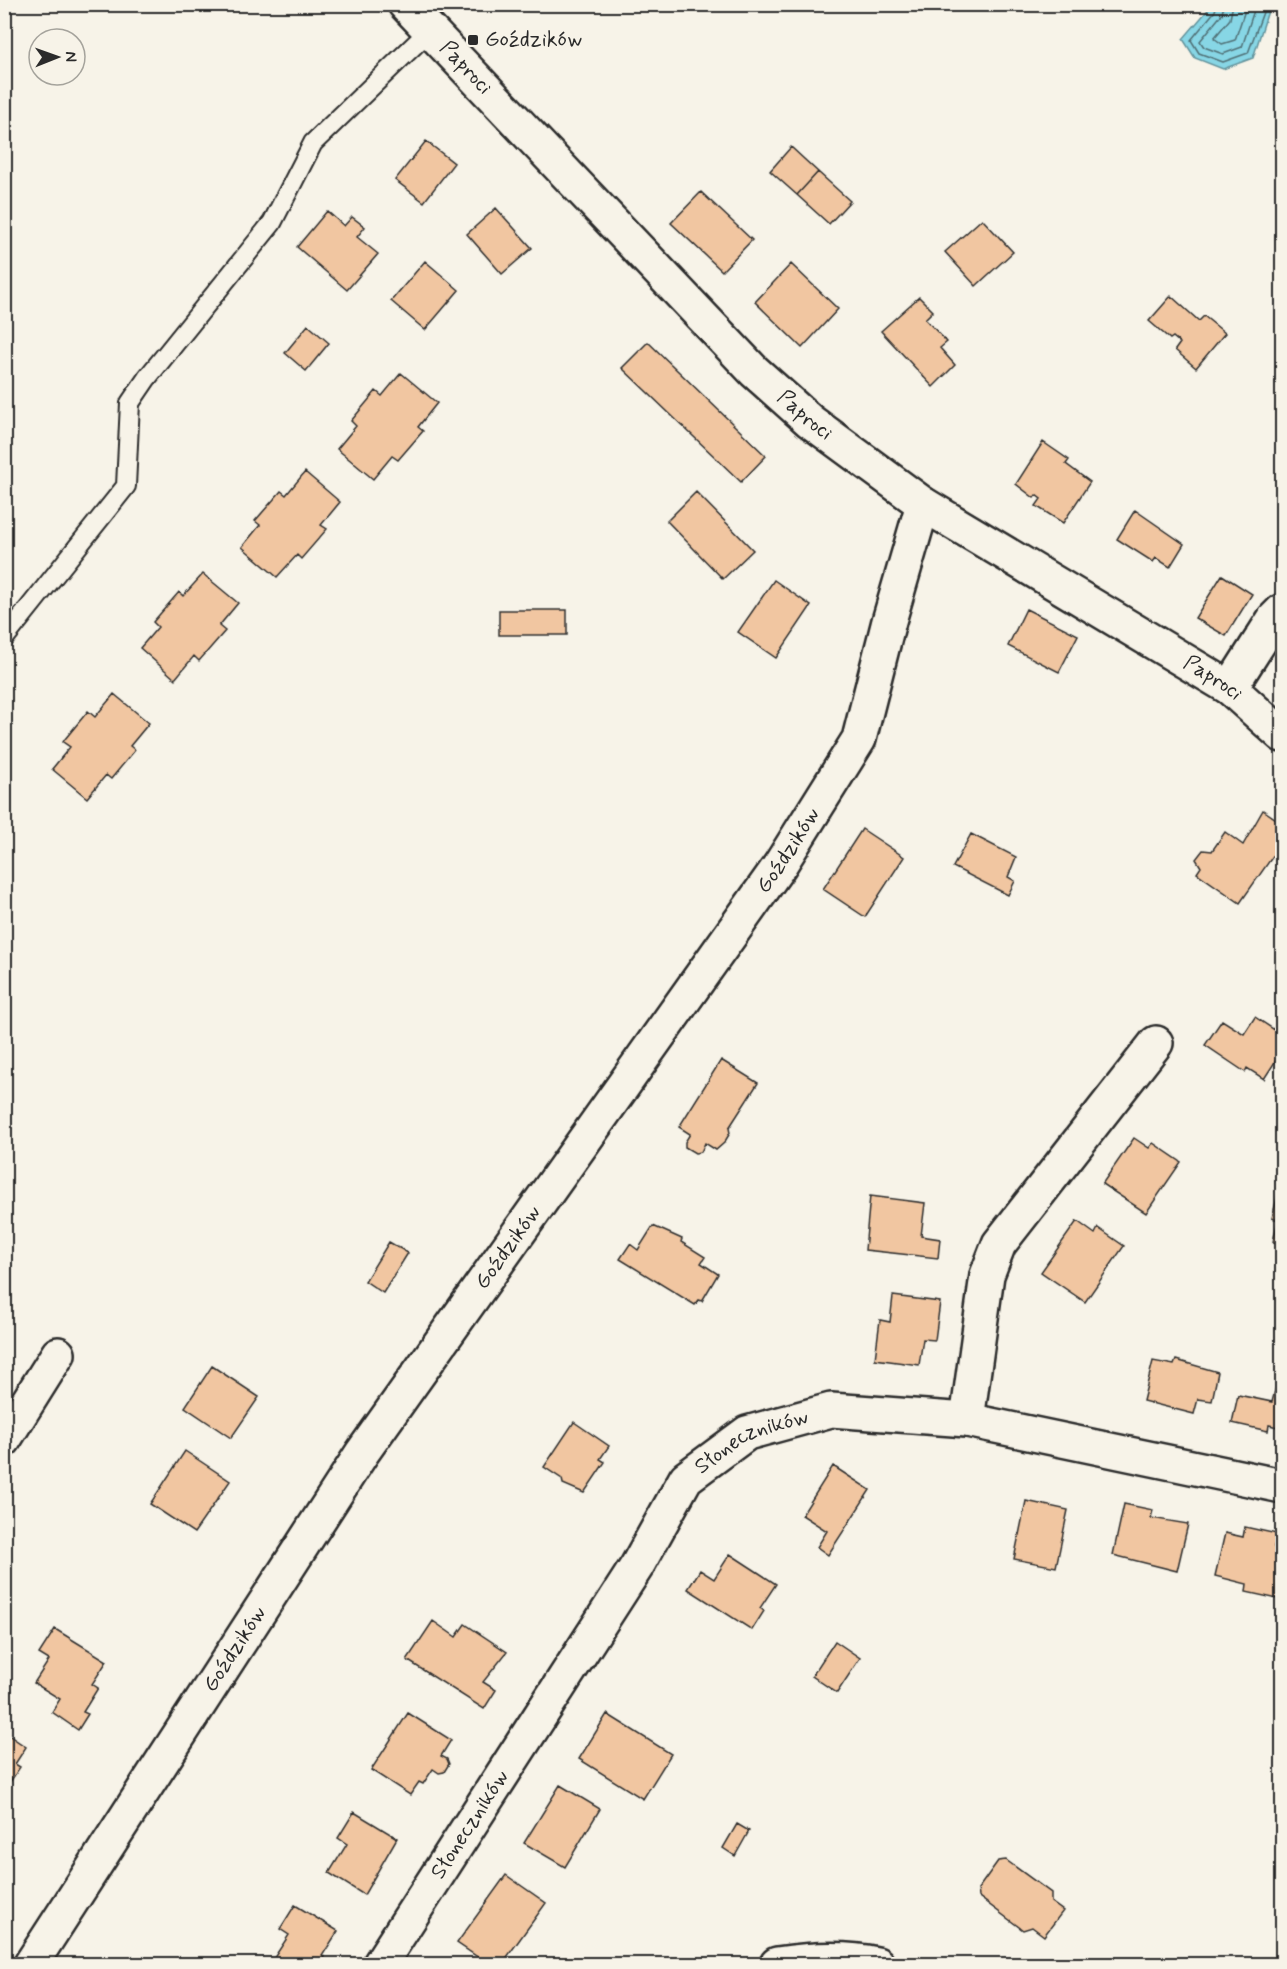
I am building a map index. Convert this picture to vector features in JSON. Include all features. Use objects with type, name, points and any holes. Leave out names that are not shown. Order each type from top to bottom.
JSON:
[{"type":"street","name":"Paproci","points":[[405,4],[754,371],[810,421],[923,504],[1230,688],[1282,735]]},
{"type":"street","name":"Goździków","points":[[31,1965],[362,1453],[780,865],[859,739],[889,621],[923,504]]},
{"type":"street","points":[[1230,688],[1274,619],[1282,611]]},
{"type":"street","points":[[967,1420],[987,1275],[999,1244],[1156,1043]]},
{"type":"street","points":[[4,1440],[58,1354]]},
{"type":"street","name":"Słoneczników","points":[[380,1965],[637,1566],[686,1478],[747,1433],[831,1410],[967,1420],[1282,1486]]},
{"type":"street","points":[[777,1965],[795,1961],[860,1960],[877,1965]]},
{"type":"lane","points":[[4,639],[126,486],[130,403],[147,378],[272,223],[312,142],[430,30]]},
{"type":"water","points":[[1213,4],[1275,5],[1268,11],[1253,58],[1223,69],[1195,58],[1183,39]]},
{"type":"building","points":[[426,141],[454,163],[424,202],[395,180]]},
{"type":"building","points":[[791,147],[818,172],[797,195],[770,171]]},
{"type":"building","points":[[818,172],[850,201],[829,224],[797,195]]},
{"type":"building","points":[[701,192],[752,240],[722,271],[671,223]]},
{"type":"building","points":[[496,208],[532,248],[502,274],[467,234]]},
{"type":"building","points":[[327,211],[344,226],[352,217],[365,227],[357,237],[378,254],[347,290],[297,247]]},
{"type":"building","points":[[982,219],[1013,252],[976,286],[945,252]]},
{"type":"building","points":[[425,261],[459,290],[425,330],[391,301]]},
{"type":"building","points":[[791,264],[838,309],[802,348],[755,302]]},
{"type":"building","points":[[1171,296],[1199,321],[1204,316],[1225,333],[1196,368],[1175,350],[1180,343],[1173,337],[1170,339],[1149,321]]},
{"type":"building","points":[[919,297],[933,311],[925,319],[947,342],[940,348],[955,365],[933,387],[881,331]]},
{"type":"building","points":[[308,325],[329,343],[306,371],[285,353]]},
{"type":"building","points":[[648,342],[766,456],[741,482],[622,368]]},
{"type":"building","points":[[401,373],[437,403],[418,427],[423,431],[398,460],[392,456],[373,479],[337,449],[356,426],[351,421],[376,391],[382,396]]},
{"type":"building","points":[[1043,442],[1069,460],[1066,464],[1090,482],[1063,523],[1036,506],[1041,499],[1036,495],[1034,498],[1016,484]]},
{"type":"building","points":[[305,472],[340,502],[321,525],[327,529],[301,559],[297,555],[277,577],[242,547],[260,525],[255,521],[281,491],[286,495]]},
{"type":"building","points":[[696,492],[753,550],[723,579],[667,521]]},
{"type":"building","points":[[1135,510],[1184,544],[1170,567],[1156,558],[1153,562],[1117,539]]},
{"type":"building","points":[[203,574],[238,603],[219,626],[225,631],[199,661],[194,656],[175,679],[140,648],[158,627],[153,622],[179,592],[183,596]]},
{"type":"building","points":[[1222,575],[1252,594],[1226,636],[1195,618]]},
{"type":"building","points":[[774,580],[811,606],[776,658],[738,632]]},
{"type":"building","points":[[1026,609],[1078,635],[1059,672],[1008,646]]},
{"type":"building","points":[[499,610],[567,610],[567,635],[499,635]]},
{"type":"building","points":[[114,694],[149,723],[130,746],[135,750],[111,779],[106,775],[87,798],[52,769],[70,747],[63,742],[88,711],[95,717]]},
{"type":"building","points":[[1263,810],[1282,823],[1282,843],[1240,903],[1197,873],[1201,867],[1196,859],[1203,850],[1212,851],[1225,832],[1243,845]]},
{"type":"building","points":[[862,829],[904,857],[865,917],[823,889]]},
{"type":"building","points":[[971,834],[1016,857],[1008,877],[1015,881],[1008,895],[953,867]]},
{"type":"building","points":[[1255,1017],[1282,1035],[1282,1051],[1264,1079],[1247,1068],[1245,1072],[1205,1045],[1222,1020],[1244,1034]]},
{"type":"building","points":[[721,1060],[758,1083],[729,1128],[730,1133],[724,1143],[716,1150],[705,1143],[701,1152],[695,1153],[685,1147],[690,1134],[679,1127]]},
{"type":"building","points":[[1134,1138],[1149,1148],[1153,1143],[1181,1162],[1146,1213],[1102,1184]]},
{"type":"building","points":[[1282,1178],[1282,1244],[1273,1242],[1278,1220],[1272,1218]]},
{"type":"building","points":[[870,1196],[925,1203],[921,1236],[940,1239],[938,1258],[865,1250]]},
{"type":"building","points":[[1077,1221],[1095,1234],[1098,1228],[1124,1246],[1085,1302],[1041,1272]]},
{"type":"building","points":[[653,1226],[682,1239],[681,1242],[705,1257],[701,1263],[718,1274],[702,1301],[699,1300],[695,1305],[620,1259],[630,1244],[638,1250]]},
{"type":"building","points":[[389,1242],[408,1253],[383,1293],[365,1281]]},
{"type":"building","points":[[893,1296],[940,1302],[935,1340],[923,1339],[919,1365],[875,1359],[880,1320],[890,1322]]},
{"type":"building","points":[[1176,1360],[1218,1372],[1212,1401],[1198,1399],[1194,1414],[1143,1401],[1153,1361],[1174,1365]]},
{"type":"building","points":[[212,1366],[259,1397],[231,1438],[185,1407]]},
{"type":"building","points":[[1277,1383],[1282,1384],[1282,1428],[1269,1425],[1268,1431],[1232,1423],[1238,1395],[1272,1402]]},
{"type":"building","points":[[574,1422],[609,1446],[600,1459],[605,1462],[584,1493],[563,1484],[562,1479],[544,1467]]},
{"type":"building","points":[[185,1451],[230,1481],[194,1533],[150,1504]]},
{"type":"building","points":[[833,1466],[870,1490],[828,1555],[817,1547],[827,1531],[802,1515]]},
{"type":"building","points":[[1026,1501],[1068,1510],[1056,1567],[1014,1559]]},
{"type":"building","points":[[1124,1504],[1153,1510],[1151,1518],[1188,1524],[1177,1571],[1113,1555]]},
{"type":"building","points":[[1245,1527],[1277,1534],[1274,1547],[1282,1549],[1282,1600],[1246,1592],[1247,1584],[1215,1576],[1225,1533],[1243,1537]]},
{"type":"building","points":[[730,1554],[776,1584],[760,1608],[764,1611],[752,1630],[688,1589],[700,1570],[714,1579]]},
{"type":"building","points":[[433,1621],[456,1637],[465,1624],[507,1652],[483,1682],[496,1690],[484,1709],[407,1660]]},
{"type":"building","points":[[55,1629],[107,1661],[92,1684],[98,1688],[83,1712],[88,1714],[78,1730],[52,1712],[60,1699],[34,1683],[49,1660],[39,1654]]},
{"type":"building","points":[[835,1641],[860,1658],[837,1693],[812,1676]]},
{"type":"building","points":[[408,1713],[451,1740],[441,1756],[447,1759],[449,1764],[444,1772],[439,1773],[433,1769],[423,1784],[419,1782],[410,1795],[371,1770]]},
{"type":"building","points":[[607,1714],[671,1754],[643,1799],[579,1759]]},
{"type":"building","points":[[4,1732],[26,1747],[15,1764],[20,1767],[4,1791]]},
{"type":"building","points":[[560,1785],[600,1809],[565,1867],[524,1843]]},
{"type":"building","points":[[354,1812],[397,1838],[364,1895],[329,1873],[347,1844],[338,1838]]},
{"type":"building","points":[[737,1824],[749,1831],[735,1856],[723,1848]]},
{"type":"building","points":[[1006,1860],[1051,1893],[1051,1902],[1063,1911],[1044,1936],[1032,1927],[1023,1930],[979,1897],[978,1889],[998,1861]]},
{"type":"building","points":[[506,1875],[546,1903],[502,1964],[488,1964],[457,1943]]},
{"type":"building","points":[[295,1905],[338,1931],[322,1956],[325,1957],[320,1964],[270,1964],[289,1935],[280,1929]]},
{"type":"place","name":"Goździków","points":[[473,40]]}]
